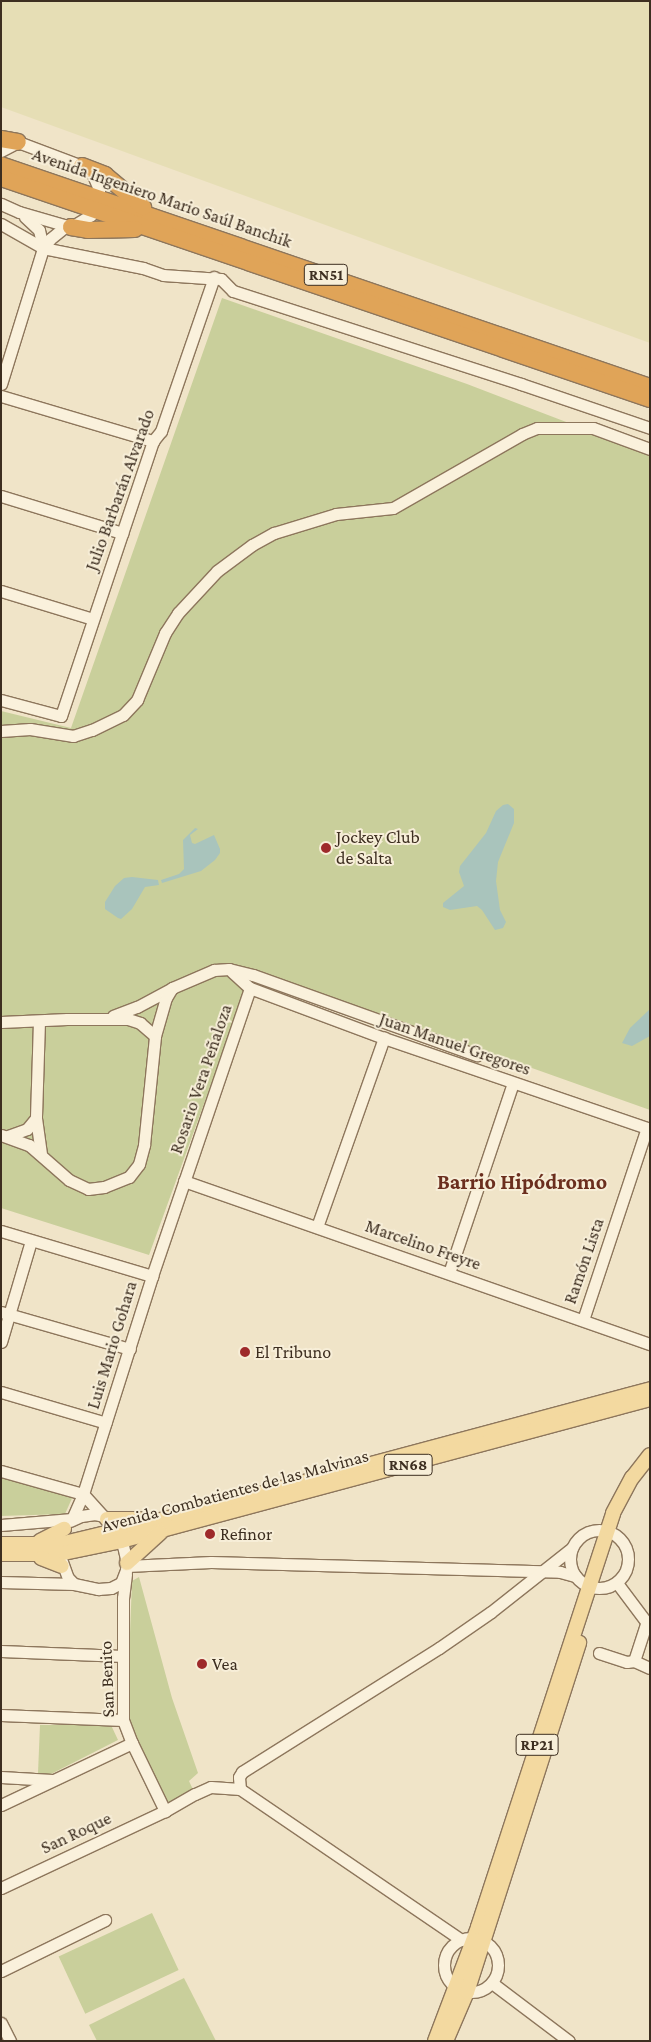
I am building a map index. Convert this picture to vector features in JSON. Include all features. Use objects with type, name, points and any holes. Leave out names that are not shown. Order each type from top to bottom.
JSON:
[{"type":"highway","points":[[1,138],[18,142]]},
{"type":"highway","name":"Avenida Ingeniero Mario Saúl Banchik","points":[[1,165],[97,204],[650,399]]},
{"type":"highway","points":[[82,166],[105,176],[134,201],[157,225]]},
{"type":"highway","name":"Avenida Ingeniero Mario Saúl Banchik","points":[[1,178],[97,204]]},
{"type":"highway","points":[[69,227],[88,230],[157,225]]},
{"type":"highway","name":"Avenida Ingeniero Mario Saúl Banchik","points":[[157,225],[650,387]]},
{"type":"main road","name":"Avenida Combatientes de las Malvinas","points":[[1,1544],[24,1550],[60,1555],[177,1516],[650,1389]]},
{"type":"main road","name":"Avenida Combatientes de las Malvinas","points":[[119,1536],[165,1530],[650,1400]]},
{"type":"main road","name":"RP21","points":[[446,2041],[462,1989],[473,1940],[562,1701],[592,1587],[625,1488],[650,1455]]},
{"type":"main road","name":"RP21","points":[[610,1532],[630,1495],[650,1467]]},
{"type":"main road","points":[[105,1517],[177,1516]]},
{"type":"main road","points":[[24,1550],[46,1540],[68,1524]]},
{"type":"main road","points":[[126,1566],[165,1530]]},
{"type":"main road","name":"Avenida Combatientes de las Malvinas","points":[[1,1554],[24,1550]]},
{"type":"main road","name":"RP21","points":[[435,2041],[462,1989]]},
{"type":"street","points":[[1,151],[18,142],[82,166],[93,175],[99,189],[97,204],[87,218],[50,239],[43,248],[1,384]]},
{"type":"street","points":[[1,204],[19,212],[69,227]]},
{"type":"street","points":[[19,212],[39,230],[43,248]]},
{"type":"street","points":[[1,224],[43,248],[134,266],[163,275],[222,279],[233,291],[522,384],[650,428]]},
{"type":"street","name":"Julio Barbarán Alvarado","points":[[1,700],[61,716],[153,441],[161,432],[214,277]]},
{"type":"street","points":[[1,396],[153,441]]},
{"type":"street","points":[[1,731],[30,729],[73,736],[105,725],[123,714],[134,704],[141,693],[161,641],[178,613],[218,571],[252,545],[274,532],[336,514],[393,508],[522,434],[537,428],[592,428],[650,449]]},
{"type":"street","points":[[1,496],[122,533]]},
{"type":"street","points":[[1,591],[93,618]]},
{"type":"street","points":[[229,969],[250,988]]},
{"type":"street","points":[[103,1019],[137,1007],[172,988],[214,970],[229,969],[254,975],[478,1055]]},
{"type":"street","points":[[5,1136],[20,1140],[40,1154],[69,1180],[88,1189],[104,1188],[129,1176],[139,1164],[144,1145],[155,1036],[163,1006],[172,988]]},
{"type":"street","name":"Juan Manuel Gregores","points":[[250,988],[384,1038],[648,1128]]},
{"type":"street","name":"Rosario Vera Peñaloza","points":[[184,1181],[250,988]]},
{"type":"street","points":[[1,1022],[103,1019],[135,1021],[155,1036]]},
{"type":"street","points":[[39,1021],[36,1118],[40,1154]]},
{"type":"street","points":[[317,1227],[384,1038]]},
{"type":"street","points":[[449,1273],[513,1083]]},
{"type":"street","points":[[5,1136],[27,1129],[36,1118]]},
{"type":"street","name":"Ramón Lista","points":[[583,1320],[648,1128]]},
{"type":"street","name":"Marcelino Freyre","points":[[184,1181],[650,1344]]},
{"type":"street","name":"Luis Mario Gohara","points":[[60,1555],[68,1524],[83,1494],[184,1181]]},
{"type":"street","points":[[1,1231],[152,1276]]},
{"type":"street","points":[[1,1342],[6,1313],[31,1240]]},
{"type":"street","points":[[6,1313],[130,1349]]},
{"type":"street","points":[[1,1392],[106,1423]]},
{"type":"street","points":[[1,1471],[83,1494],[105,1517],[119,1536]]},
{"type":"street","points":[[1,1525],[68,1524],[88,1514],[105,1517]]},
{"type":"street","points":[[1,1582],[74,1584],[87,1588],[111,1588],[121,1582],[126,1566],[192,1562],[541,1572],[560,1572],[575,1576],[592,1587],[610,1586],[617,1583],[628,1567],[629,1557],[621,1539],[610,1532],[590,1531],[583,1535],[572,1548],[541,1572],[491,1612],[431,1654],[242,1772],[238,1777],[240,1789],[473,1940],[495,1952],[498,1968],[492,1983],[476,1992],[462,1989],[447,1976],[445,1959],[448,1951],[473,1940]]},
{"type":"street","name":"San Benito","points":[[119,1536],[126,1566],[123,1598],[123,1720],[165,1811]]},
{"type":"street","points":[[572,1548],[570,1557],[575,1576]]},
{"type":"street","points":[[60,1555],[68,1578],[74,1584]]},
{"type":"street","points":[[617,1583],[625,1591],[648,1625],[634,1661]]},
{"type":"street","points":[[111,1588],[123,1598]]},
{"type":"street","points":[[1,1651],[123,1656]]},
{"type":"street","points":[[599,1653],[627,1662],[634,1661],[650,1668]]},
{"type":"street","points":[[1,1715],[123,1720]]},
{"type":"street","points":[[1,1805],[132,1743]]},
{"type":"street","points":[[1,1778],[53,1780]]},
{"type":"street","name":"San Roque","points":[[1,1888],[165,1811],[211,1787],[240,1789]]},
{"type":"street","points":[[1,1971],[105,1920]]},
{"type":"street","points":[[492,1983],[569,2041]]},
{"type":"street","points":[[1,2022],[10,2041]]},
{"type":"shaded area","points":[[1,1],[650,1],[650,343],[1,107]]},
{"type":"green space","name":"Jockey Club de Salta","points":[[222,298],[467,384],[650,454],[650,1110],[253,969],[149,1255],[1,1208],[1,711],[71,728]]},
{"type":"green space","points":[[1,1472],[73,1496],[65,1514],[1,1516]]},
{"type":"green space","points":[[139,1577],[172,1698],[198,1773],[189,1781],[195,1794],[165,1811],[127,1712],[132,1581]]},
{"type":"green space","points":[[40,1725],[111,1725],[118,1740],[49,1775],[38,1773]]},
{"type":"green space","points":[[152,1913],[179,1970],[85,2014],[59,1957]]},
{"type":"green space","points":[[184,1978],[216,2041],[97,2041],[89,2025]]},
{"type":"water","points":[[508,804],[514,809],[514,823],[498,862],[496,881],[500,910],[506,922],[503,928],[495,930],[482,910],[477,906],[450,910],[443,907],[443,903],[464,886],[459,872],[460,866],[486,833],[496,811],[503,805]]},
{"type":"water","points":[[195,828],[198,829],[190,835],[192,843],[195,844],[214,835],[220,853],[215,860],[201,871],[162,883],[161,880],[179,874],[184,869],[183,840]]},
{"type":"water","points":[[124,878],[158,880],[159,885],[145,887],[132,909],[121,919],[105,909],[105,902],[115,886]]},
{"type":"water","points":[[650,1009],[650,1036],[632,1046],[622,1043],[630,1028]]},
{"type":"place","name":"Jockey Club de Salta","points":[[326,848]]},
{"type":"place","name":"El Tribuno","points":[[245,1352]]},
{"type":"place","name":"Refinor","points":[[210,1534]]},
{"type":"place","name":"Vea","points":[[202,1664]]},
{"type":"district","name":"Barrio Hipódromo","points":[[522,1182]]}]
